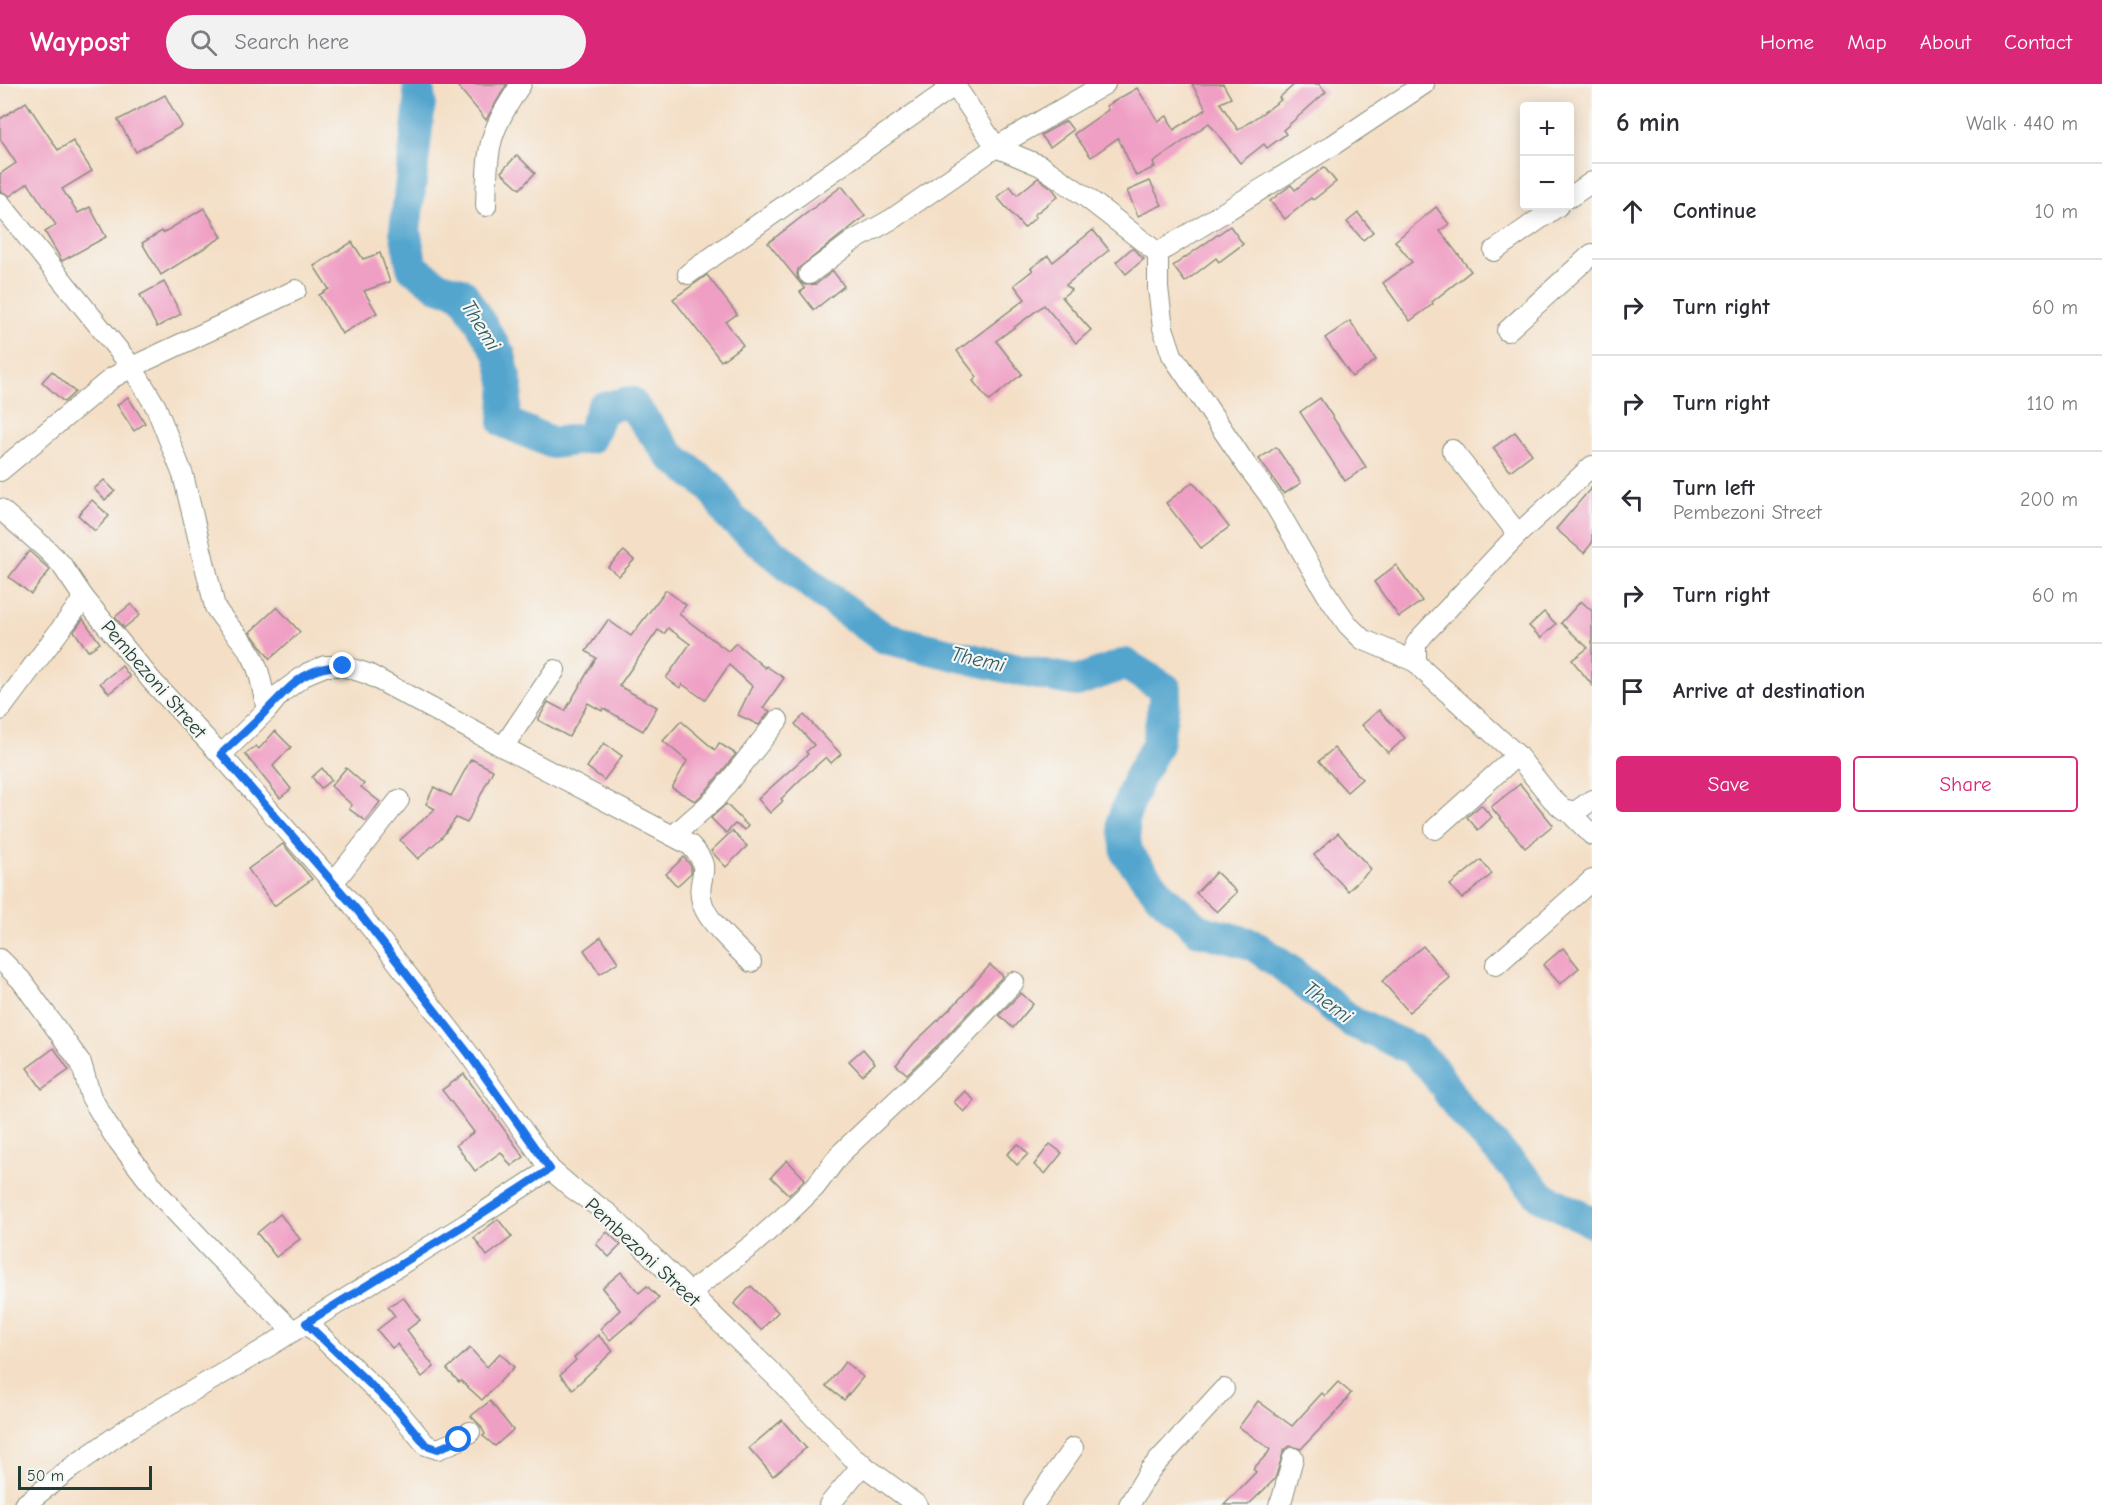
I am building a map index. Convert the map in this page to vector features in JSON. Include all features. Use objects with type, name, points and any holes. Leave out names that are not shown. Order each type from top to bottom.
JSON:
[{"type":"street","points":[[486,206],[488,164],[493,138],[506,109],[521,84]]},
{"type":"street","points":[[688,274],[955,84],[996,147],[1041,166],[1086,197],[1158,253]]},
{"type":"street","points":[[809,274],[853,241],[892,219],[996,147],[1105,84]]},
{"type":"street","points":[[1158,253],[1334,145],[1424,84]]},
{"type":"street","points":[[1574,194],[1592,182]]},
{"type":"street","points":[[0,203],[132,367],[156,407],[183,475],[214,608],[247,648],[257,667],[267,710]]},
{"type":"street","points":[[1494,251],[1552,210]]},
{"type":"street","points":[[1158,253],[1158,288],[1163,328],[1172,355],[1269,495],[1326,593],[1348,625],[1362,639],[1416,662],[1517,755],[1552,799],[1592,835]]},
{"type":"street","points":[[1507,331],[1592,254]]},
{"type":"street","points":[[0,471],[112,378],[296,290]]},
{"type":"street","points":[[1452,450],[1518,534]]},
{"type":"street","points":[[1416,662],[1416,644],[1423,635],[1518,534],[1592,466]]},
{"type":"street","name":"Pembezoni Street","points":[[0,509],[61,564],[84,598],[152,681],[221,754],[357,910],[462,1044],[550,1169],[609,1215],[778,1379],[852,1456],[917,1505]]},
{"type":"street","points":[[0,710],[84,598]]},
{"type":"street","points":[[221,754],[267,710],[281,693],[308,673],[325,666],[343,666],[368,674],[690,845],[700,855],[704,866],[700,886],[703,906],[720,930],[751,962]]},
{"type":"street","points":[[503,747],[555,670]]},
{"type":"street","points":[[674,835],[715,800],[778,720]]},
{"type":"street","points":[[1435,829],[1517,755]]},
{"type":"street","points":[[333,883],[399,800]]},
{"type":"street","points":[[1569,812],[1575,812],[1592,800]]},
{"type":"street","points":[[1496,965],[1592,880]]},
{"type":"street","points":[[0,959],[21,980],[81,1062],[91,1097],[113,1134],[158,1193],[216,1255],[397,1410],[426,1445],[438,1449],[459,1440],[470,1432]]},
{"type":"street","points":[[689,1293],[752,1245],[787,1214],[815,1187],[840,1154],[948,1052],[1014,982]]},
{"type":"street","points":[[24,1505],[128,1428],[300,1327],[550,1169]]},
{"type":"street","points":[[1129,1505],[1150,1470],[1224,1389]]},
{"type":"street","points":[[1033,1505],[1073,1448]]},
{"type":"street","points":[[1279,1505],[1293,1458]]},
{"type":"street","points":[[829,1505],[862,1464]]},
{"type":"building","points":[[456,84],[507,84],[486,120]]},
{"type":"building","points":[[1192,84],[1223,84],[1231,98],[1220,103],[1238,130],[1281,100],[1279,98],[1295,84],[1319,84],[1326,92],[1283,130],[1286,134],[1267,148],[1264,144],[1240,163],[1209,123],[1153,163],[1155,167],[1136,176],[1118,138],[1091,157],[1074,134],[1108,110],[1106,106],[1137,88],[1158,121],[1167,116],[1174,130],[1206,109]]},
{"type":"building","points":[[165,95],[182,126],[136,152],[118,120]]},
{"type":"building","points":[[26,102],[58,150],[73,141],[92,171],[62,189],[78,213],[90,207],[106,237],[62,261],[45,232],[56,225],[28,183],[10,196],[0,191],[0,174],[16,163],[0,139],[0,119]]},
{"type":"building","points":[[1066,121],[1073,130],[1050,147],[1041,135]]},
{"type":"building","points":[[517,155],[535,173],[520,189],[501,172]]},
{"type":"building","points":[[1324,167],[1336,182],[1285,219],[1270,201],[1291,185],[1295,190]]},
{"type":"building","points":[[1038,178],[1053,189],[1058,196],[1034,215],[1036,217],[1024,228],[997,197],[1010,186],[1017,195]]},
{"type":"building","points":[[1150,181],[1162,205],[1138,216],[1127,191]]},
{"type":"building","points":[[842,186],[865,216],[798,269],[799,281],[805,285],[816,284],[833,271],[844,286],[814,310],[800,292],[805,289],[768,243]]},
{"type":"building","points":[[1436,207],[1449,224],[1440,231],[1471,271],[1410,321],[1383,283],[1412,262],[1395,241]]},
{"type":"building","points":[[204,208],[222,237],[161,275],[142,243]]},
{"type":"building","points":[[1358,213],[1373,232],[1363,240],[1347,222]]},
{"type":"building","points":[[1230,226],[1243,244],[1219,262],[1216,258],[1185,282],[1173,266]]},
{"type":"building","points":[[1093,230],[1109,250],[1066,285],[1071,290],[1062,297],[1091,330],[1076,343],[1044,305],[996,341],[1022,374],[989,401],[973,381],[977,377],[957,351],[1025,299],[1014,285],[1033,270],[1031,268],[1048,256],[1053,262]]},
{"type":"building","points":[[352,242],[363,259],[380,253],[390,282],[364,291],[377,313],[342,334],[319,295],[329,289],[314,266]]},
{"type":"building","points":[[1132,248],[1144,259],[1126,274],[1116,262]]},
{"type":"building","points":[[707,275],[737,314],[726,322],[743,345],[721,361],[673,299]]},
{"type":"building","points":[[164,282],[181,314],[157,327],[140,295]]},
{"type":"building","points":[[1350,321],[1376,360],[1352,377],[1325,338]]},
{"type":"building","points":[[52,371],[75,392],[64,402],[42,382]]},
{"type":"building","points":[[128,397],[145,423],[134,431],[117,405]]},
{"type":"building","points":[[1320,398],[1366,467],[1345,481],[1300,412]]},
{"type":"building","points":[[1515,432],[1532,454],[1510,471],[1493,448]]},
{"type":"building","points":[[1276,447],[1301,483],[1284,494],[1259,459]]},
{"type":"building","points":[[104,480],[115,491],[105,500],[94,489]]},
{"type":"building","points":[[1193,482],[1229,527],[1201,548],[1166,503]]},
{"type":"building","points":[[1592,487],[1592,543],[1584,553],[1556,529]]},
{"type":"building","points":[[92,500],[109,516],[95,531],[78,515]]},
{"type":"building","points":[[29,551],[50,570],[31,594],[9,577]]},
{"type":"building","points":[[624,551],[634,560],[619,576],[608,567]]},
{"type":"building","points":[[1396,565],[1422,601],[1399,617],[1374,582]]},
{"type":"building","points":[[666,590],[686,605],[679,614],[728,651],[736,643],[765,668],[766,666],[784,678],[763,708],[770,711],[759,725],[738,715],[752,686],[729,665],[705,700],[682,684],[680,688],[666,678],[690,644],[668,628],[664,634],[658,630],[619,686],[657,707],[643,731],[603,708],[602,711],[588,703],[569,737],[538,720],[548,702],[565,711],[596,658],[586,651],[608,620],[631,636]]},
{"type":"building","points":[[1581,601],[1592,611],[1592,685],[1572,660],[1588,648],[1561,623]]},
{"type":"building","points":[[131,604],[140,615],[124,628],[115,617]]},
{"type":"building","points":[[277,607],[300,632],[270,659],[250,632]]},
{"type":"building","points":[[1544,612],[1556,624],[1541,638],[1529,626]]},
{"type":"building","points":[[83,619],[100,643],[88,651],[74,631]]},
{"type":"building","points":[[122,666],[130,677],[109,693],[100,683]]},
{"type":"building","points":[[1379,710],[1405,738],[1388,753],[1362,725]]},
{"type":"building","points":[[804,715],[841,754],[831,763],[826,757],[781,799],[783,801],[770,813],[758,799],[808,754],[806,752],[814,745],[795,724]]},
{"type":"building","points":[[681,721],[715,750],[719,743],[736,754],[695,801],[672,788],[687,761],[663,741]]},
{"type":"building","points":[[275,731],[291,747],[273,766],[291,789],[280,798],[245,754],[256,746],[259,749]]},
{"type":"building","points":[[604,743],[622,756],[604,780],[587,767]]},
{"type":"building","points":[[1334,748],[1362,779],[1347,792],[1319,761]]},
{"type":"building","points":[[471,759],[493,770],[467,823],[456,818],[442,837],[418,859],[400,840],[435,809],[426,804],[434,787],[451,796]]},
{"type":"building","points":[[322,768],[331,780],[321,788],[312,777]]},
{"type":"building","points":[[346,768],[364,784],[361,787],[380,802],[366,821],[349,809],[352,805],[331,786]]},
{"type":"building","points":[[1520,784],[1553,825],[1525,848],[1491,807]]},
{"type":"building","points":[[726,804],[748,826],[745,830],[735,824],[726,833],[711,818]]},
{"type":"building","points":[[1481,805],[1492,817],[1478,830],[1467,817]]},
{"type":"building","points":[[732,831],[747,846],[726,867],[711,851]]},
{"type":"building","points":[[1338,833],[1371,869],[1348,891],[1314,855]]},
{"type":"building","points":[[283,844],[312,879],[274,906],[248,869]]},
{"type":"building","points":[[684,857],[691,866],[691,873],[677,886],[666,874]]},
{"type":"building","points":[[1481,860],[1492,874],[1462,899],[1450,885]]},
{"type":"building","points":[[1216,872],[1237,892],[1217,912],[1196,893]]},
{"type":"building","points":[[601,937],[618,962],[600,974],[584,950]]},
{"type":"building","points":[[1423,946],[1450,978],[1409,1012],[1382,981]]},
{"type":"building","points":[[1563,948],[1579,968],[1560,984],[1543,965]]},
{"type":"building","points":[[990,965],[1003,976],[940,1043],[907,1074],[896,1065],[914,1043],[955,1004]]},
{"type":"building","points":[[1021,993],[1033,1004],[1013,1028],[999,1015]]},
{"type":"building","points":[[54,1048],[69,1070],[42,1089],[27,1068]]},
{"type":"building","points":[[863,1049],[875,1063],[862,1075],[849,1061]]},
{"type":"building","points":[[464,1074],[524,1157],[511,1166],[501,1152],[475,1171],[456,1145],[474,1132],[442,1090]]},
{"type":"building","points":[[965,1091],[975,1101],[964,1112],[954,1102]]},
{"type":"building","points":[[1018,1144],[1028,1154],[1017,1165],[1007,1154]]},
{"type":"building","points":[[1050,1144],[1062,1153],[1045,1174],[1034,1165]]},
{"type":"building","points":[[787,1160],[805,1179],[789,1195],[771,1177]]},
{"type":"building","points":[[280,1214],[300,1239],[276,1257],[257,1233]]},
{"type":"building","points":[[498,1219],[512,1237],[487,1256],[474,1238]]},
{"type":"building","points":[[607,1232],[621,1245],[609,1257],[596,1244]]},
{"type":"building","points":[[621,1272],[639,1293],[647,1286],[659,1298],[632,1324],[631,1322],[610,1340],[600,1329],[620,1310],[602,1288]]},
{"type":"building","points":[[751,1286],[778,1312],[761,1330],[734,1304]]},
{"type":"building","points":[[403,1297],[420,1320],[407,1330],[434,1367],[422,1377],[397,1344],[392,1348],[377,1330],[395,1316],[388,1307]]},
{"type":"building","points":[[598,1335],[613,1351],[573,1389],[560,1375]]},
{"type":"building","points":[[470,1348],[487,1367],[500,1353],[514,1367],[482,1400],[447,1369]]},
{"type":"building","points":[[845,1362],[863,1377],[844,1400],[826,1386]]},
{"type":"building","points":[[1338,1382],[1351,1393],[1301,1449],[1290,1446],[1284,1450],[1275,1479],[1248,1505],[1224,1505],[1256,1472],[1253,1469],[1270,1449],[1239,1427],[1258,1401],[1292,1426],[1322,1393],[1325,1396]]},
{"type":"building","points":[[490,1401],[513,1430],[495,1446],[483,1436],[485,1434],[480,1425],[471,1416]]},
{"type":"building","points":[[782,1420],[806,1448],[773,1476],[749,1448]]},
{"type":"waterway","name":"Themi","points":[[418,84],[420,103],[405,231],[412,267],[438,286],[462,293],[500,355],[507,386],[504,422],[553,443],[590,438],[602,408],[630,402],[671,456],[711,487],[731,518],[822,593],[884,638],[1022,671],[1077,681],[1125,664],[1166,689],[1157,745],[1138,779],[1123,819],[1127,854],[1160,895],[1199,930],[1252,944],[1286,968],[1352,1022],[1412,1049],[1433,1069],[1459,1108],[1541,1196],[1592,1222]]},
{"type":"route","points":[[343,666],[325,666],[308,673],[281,693],[267,710],[221,754],[357,910],[468,1053],[550,1169],[306,1323],[397,1410],[426,1445],[438,1449],[459,1440]]}]
